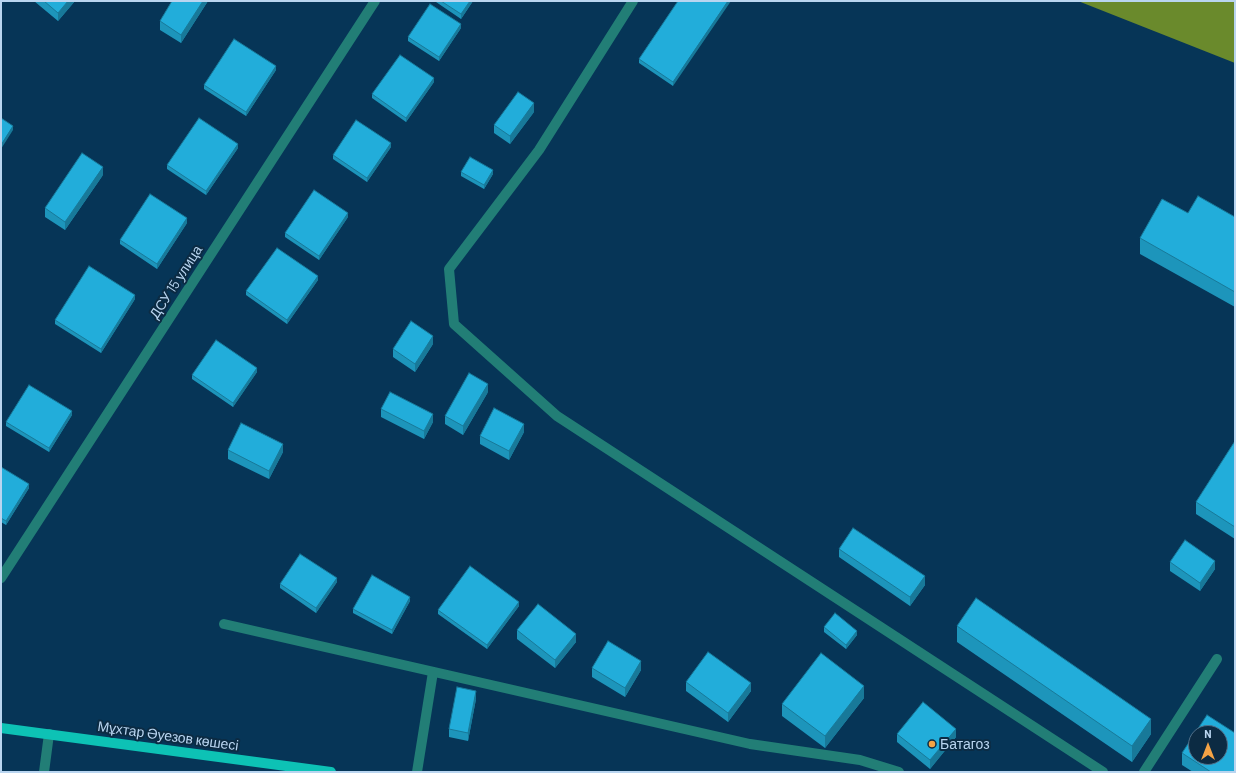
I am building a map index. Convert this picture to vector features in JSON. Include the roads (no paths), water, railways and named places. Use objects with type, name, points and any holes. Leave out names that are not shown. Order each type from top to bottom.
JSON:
[{"type":"main road","name":"Мұхтар Әуезов көшесі","points":[[1,728],[331,772]]},
{"type":"street","name":"ДСУ 15 улица","points":[[1,578],[375,1]]},
{"type":"street","points":[[633,1],[539,150],[449,269],[454,324],[557,416],[1103,772]]},
{"type":"street","points":[[224,624],[750,744],[860,760],[899,772]]},
{"type":"street","points":[[1144,772],[1217,659]]},
{"type":"street","points":[[417,772],[434,672]]},
{"type":"street","points":[[44,772],[50,734]]},
{"type":"place","name":"Батагоз","points":[[932,744]]}]
